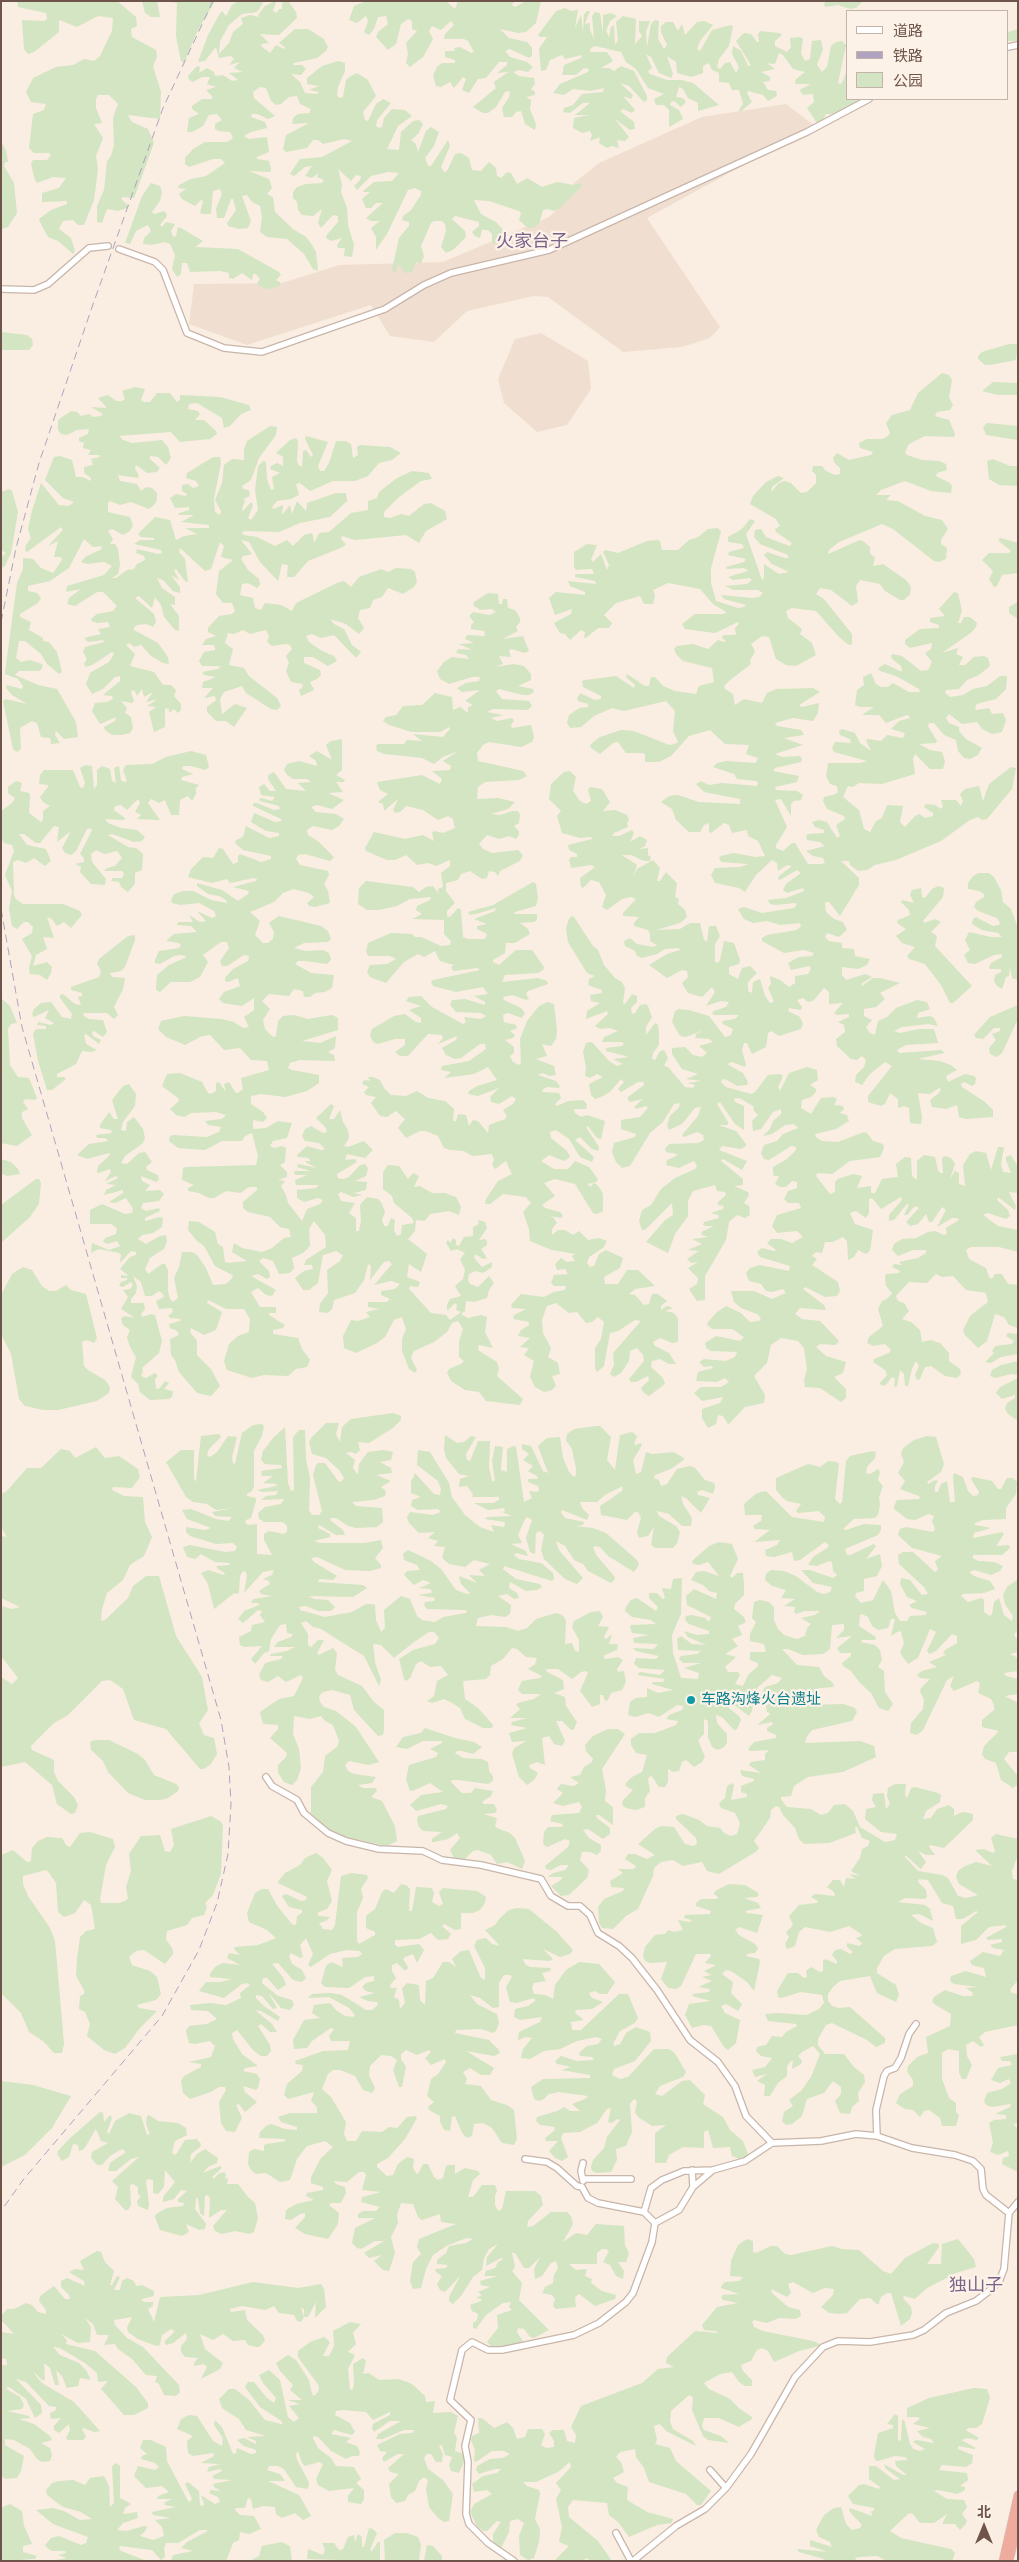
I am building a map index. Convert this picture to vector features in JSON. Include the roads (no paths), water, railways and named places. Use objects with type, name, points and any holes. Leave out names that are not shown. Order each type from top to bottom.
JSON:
[{"type":"highway","points":[[1003,2561],[1018,2496]]},
{"type":"highway","points":[[1009,2561],[1018,2524]]},
{"type":"street","points":[[119,249],[155,262],[162,270],[186,333],[224,348],[262,352],[385,309],[424,285],[451,273],[549,250],[807,132],[867,100]]},
{"type":"street","points":[[1,289],[34,290],[48,284],[89,248],[108,246]]},
{"type":"street","points":[[266,1777],[272,1786],[297,1800],[304,1813],[328,1832],[346,1841],[379,1849],[423,1851],[442,1860],[481,1865],[541,1879],[551,1896],[568,1906],[580,1906],[590,1915],[598,1933],[632,1958],[657,1990],[690,2040],[718,2062],[734,2086],[746,2116],[772,2143]]},
{"type":"street","points":[[878,2136],[876,2110],[884,2076],[887,2071],[895,2068],[901,2058],[908,2034],[916,2024]]},
{"type":"street","points":[[644,2212],[651,2188],[670,2177],[692,2170],[713,2170],[745,2161],[772,2143],[821,2141],[856,2134],[878,2136],[912,2148],[955,2155],[973,2161],[981,2169],[986,2195],[1009,2213]]},
{"type":"street","points":[[525,2159],[547,2162],[582,2188],[588,2198],[598,2203],[644,2212],[655,2223]]},
{"type":"street","points":[[582,2188],[584,2179],[581,2171],[584,2163]]},
{"type":"street","points":[[692,2170],[693,2188]]},
{"type":"street","points":[[655,2223],[679,2210],[693,2188],[713,2170]]},
{"type":"street","points":[[584,2179],[631,2179]]},
{"type":"street","points":[[616,2533],[632,2561],[676,2526],[705,2509],[726,2488],[751,2454],[795,2377],[823,2347],[838,2341],[870,2342],[924,2330],[946,2313],[976,2301],[989,2291],[998,2282],[1004,2269],[1009,2213],[1018,2202]]},
{"type":"street","points":[[514,2561],[488,2543],[469,2524],[466,2514],[468,2462],[465,2446],[470,2420],[450,2400],[459,2356],[462,2350],[472,2342],[488,2350],[502,2350],[574,2335],[599,2323],[633,2293],[652,2242],[655,2223]]},
{"type":"street","points":[[710,2470],[726,2488]]},
{"type":"railway","points":[[1,622],[16,548],[39,463],[91,310],[163,108],[213,1]]},
{"type":"railway","points":[[1,909],[22,1027],[221,1720],[229,1767],[231,1804],[228,1854],[217,1903],[199,1950],[162,2016],[23,2180],[1,2211]]},
{"type":"place","name":"车路沟烽火台遗址","points":[[691,1700]]},
{"type":"district","name":"火家台子","points":[[532,242]]},
{"type":"district","name":"独山子","points":[[976,2286]]}]
